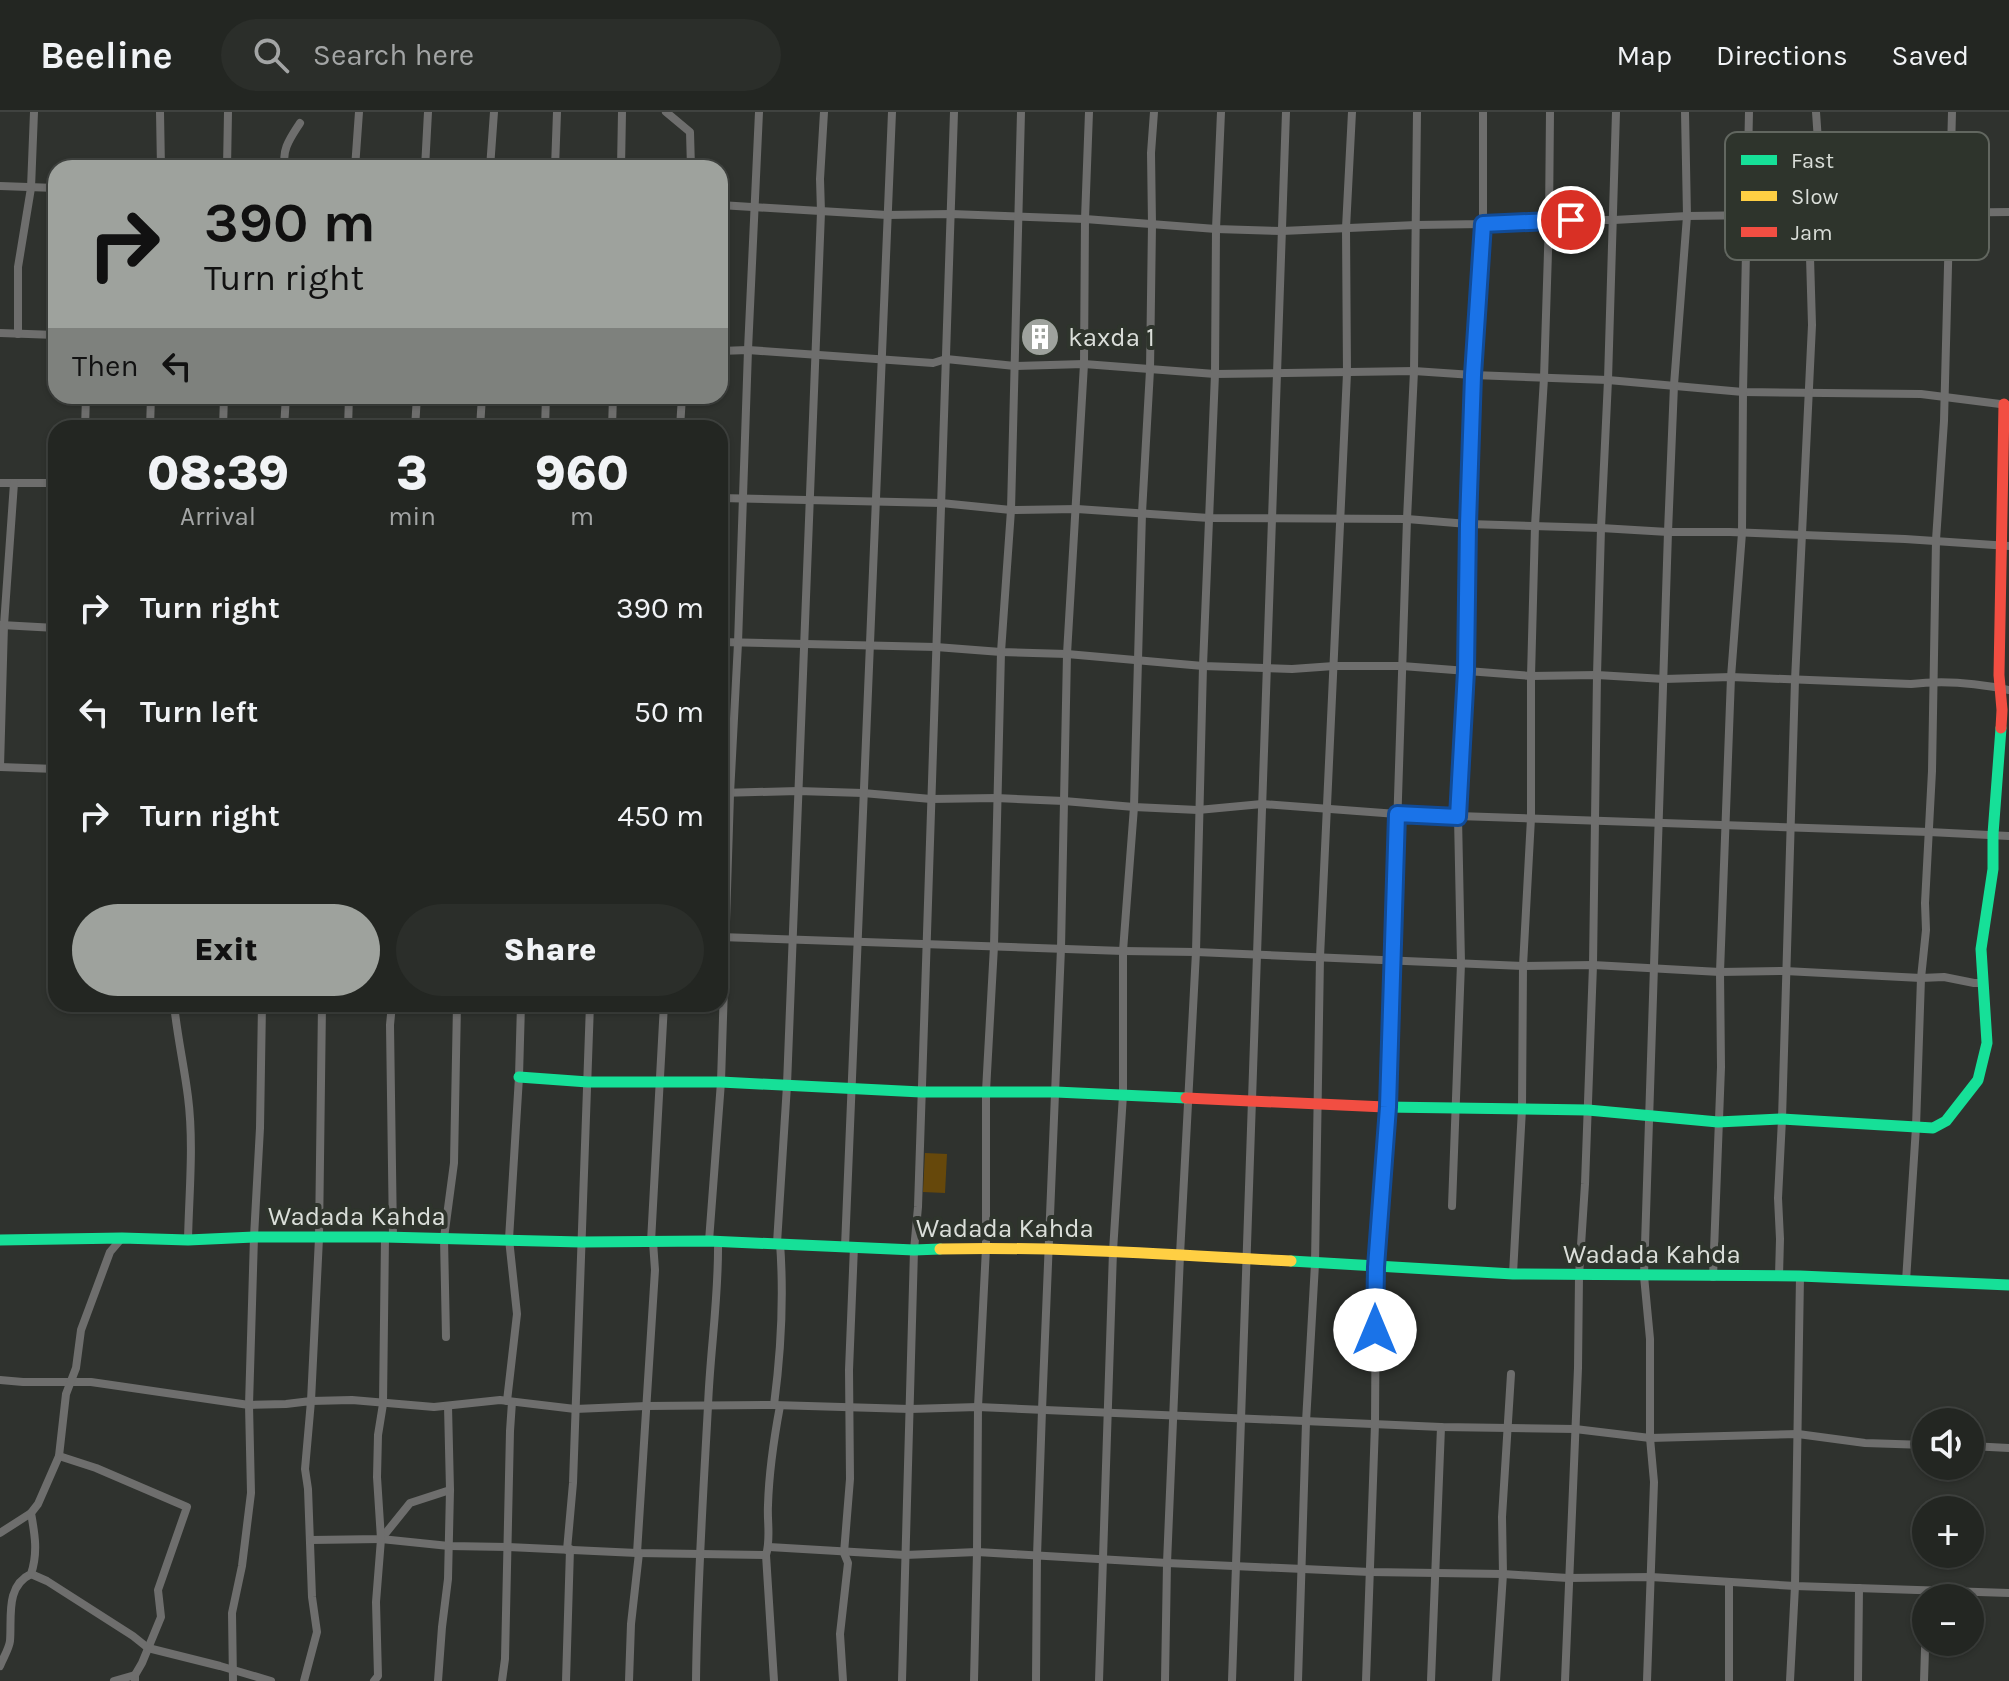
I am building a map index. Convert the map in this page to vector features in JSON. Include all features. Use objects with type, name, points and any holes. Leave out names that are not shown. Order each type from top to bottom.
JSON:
[{"type":"street","points":[[18,334],[18,267],[31,188],[34,112]]},
{"type":"street","points":[[160,112],[161,160]]},
{"type":"street","points":[[227,160],[228,112]]},
{"type":"street","points":[[356,160],[359,112]]},
{"type":"street","points":[[425,160],[428,112]]},
{"type":"street","points":[[491,160],[494,112]]},
{"type":"street","points":[[555,160],[557,112]]},
{"type":"street","points":[[621,160],[622,112]]},
{"type":"street","points":[[666,112],[690,132],[691,160]]},
{"type":"street","points":[[728,835],[759,112]]},
{"type":"street","points":[[774,1681],[768,1505],[781,1333],[783,1276],[778,1243],[787,1085],[824,112]]},
{"type":"street","points":[[843,1681],[840,1634],[848,1563],[844,1553],[850,1479],[851,1090],[892,112]]},
{"type":"street","points":[[902,1681],[954,112]]},
{"type":"street","points":[[974,1681],[978,1407],[986,1248],[986,1091],[994,946],[1001,652],[1011,510],[1021,112]]},
{"type":"street","points":[[1036,1681],[1037,1556],[1061,948],[1067,654],[1084,364],[1089,112]]},
{"type":"street","points":[[1099,1681],[1113,1251],[1123,1095],[1123,951],[1134,807],[1142,513],[1150,370],[1154,112]]},
{"type":"street","points":[[1165,1681],[1173,1416],[1196,952],[1221,112]]},
{"type":"street","points":[[1232,1681],[1286,112]]},
{"type":"street","points":[[1298,1681],[1306,1422],[1315,1264],[1320,957],[1347,373],[1346,228],[1352,112]]},
{"type":"street","points":[[1366,1681],[1375,1424],[1376,1267],[1388,1107],[1414,371],[1417,112]]},
{"type":"street","points":[[1452,1206],[1461,963],[1458,817],[1466,671],[1473,375],[1483,224],[1483,112]]},
{"type":"street","points":[[1513,1274],[1522,1109],[1523,966],[1531,818],[1535,526],[1544,378],[1550,112]]},
{"type":"street","points":[[1565,1681],[1593,965],[1597,675],[1616,112]]},
{"type":"street","points":[[1647,1681],[1654,1482],[1650,1438],[1650,1339],[1644,1276],[1668,532],[1674,385],[1687,216],[1685,112]]},
{"type":"street","points":[[1749,112],[1749,132]]},
{"type":"street","points":[[1816,112],[1817,132]]},
{"type":"street","points":[[1951,132],[1952,112]]},
{"type":"street","points":[[283,160],[286,145],[300,123]]},
{"type":"street","points":[[0,186],[48,188]]},
{"type":"street","points":[[728,205],[887,215],[1085,219],[1282,231],[1725,216]]},
{"type":"street","points":[[1989,213],[2009,212]]},
{"type":"street","points":[[1713,1277],[1731,677],[1742,533],[1746,260]]},
{"type":"street","points":[[1779,1276],[1778,1198],[1795,680],[1812,325],[1810,260]]},
{"type":"street","points":[[1906,1281],[1926,930],[1947,260]]},
{"type":"street","points":[[0,333],[48,335]]},
{"type":"street","points":[[519,1077],[588,1082],[721,1082],[921,1092],[1056,1092],[1388,1107],[1588,1110],[1718,1122],[1782,1119],[1933,1128],[1946,1121],[1978,1080],[1987,1043],[1981,949],[1993,869],[2005,689],[1999,675],[2005,546],[2006,404],[1921,394],[1743,392],[1608,380],[1414,371],[1215,374],[1084,364],[1015,366],[946,359],[933,363],[728,351]]},
{"type":"street","points":[[0,483],[48,483]]},
{"type":"street","points":[[14,483],[2,625],[0,767],[48,769]]},
{"type":"street","points":[[728,498],[941,503],[1011,510],[1077,509],[1209,518],[1407,519],[1668,532],[1936,540],[2005,546]]},
{"type":"street","points":[[2,625],[48,628]]},
{"type":"street","points":[[728,642],[936,647],[1203,666],[1292,669],[1402,666],[1531,676],[1731,677],[1911,684],[1934,681],[2005,689]]},
{"type":"street","points":[[730,794],[798,791],[863,793],[931,799],[996,798],[1198,810],[1262,804],[1458,817],[2009,836]]},
{"type":"street","points":[[728,937],[1523,966],[1785,971],[1944,977],[1983,983]]},
{"type":"street","points":[[175,1012],[188,1096],[191,1141],[188,1240]]},
{"type":"street","points":[[233,1681],[232,1613],[242,1566],[251,1493],[249,1405],[262,1012]]},
{"type":"street","points":[[304,1681],[317,1632],[312,1597],[305,1469],[319,1238],[322,1012]]},
{"type":"street","points":[[374,1681],[378,1676],[376,1602],[381,1539],[377,1463],[383,1404],[389,1237],[391,1012]]},
{"type":"street","points":[[446,1337],[444,1238],[454,1163],[457,1012]]},
{"type":"street","points":[[502,1681],[510,1402],[517,1314],[509,1239],[521,1012]]},
{"type":"street","points":[[566,1681],[590,1012]]},
{"type":"street","points":[[629,1681],[655,1270],[652,1242],[664,1012]]},
{"type":"street","points":[[696,1681],[699,1554],[719,1281],[714,1241],[722,1012]]},
{"type":"street","name":"Wadada Kahda","points":[[0,1240],[389,1237],[581,1242],[714,1241],[914,1250],[1113,1251],[1513,1274],[1800,1276],[2009,1285]]},
{"type":"street","points":[[0,1533],[31,1513],[38,1504],[59,1456],[66,1394],[76,1368],[81,1330],[110,1252],[122,1238]]},
{"type":"street","points":[[1790,1681],[1795,1586],[1800,1276]]},
{"type":"street","points":[[1496,1681],[1511,1374]]},
{"type":"street","points":[[0,1380],[91,1382],[249,1405],[352,1400],[416,1407],[491,1400],[575,1409],[646,1406],[978,1407],[1240,1420],[1575,1429],[1650,1438],[1798,1434],[1865,1443],[1912,1445]]},
{"type":"street","points":[[438,1681],[448,1579],[448,1406]]},
{"type":"street","points":[[1431,1681],[1441,1427]]},
{"type":"street","points":[[1984,1447],[2009,1448]]},
{"type":"street","points":[[59,1456],[96,1468],[187,1507],[158,1590],[161,1617],[148,1648],[135,1678],[114,1681]]},
{"type":"street","points":[[381,1539],[410,1503],[450,1490]]},
{"type":"street","points":[[31,1513],[37,1543],[31,1574]]},
{"type":"street","points":[[311,1540],[381,1539],[449,1546],[638,1553],[768,1551],[905,1555],[977,1552],[1370,1572],[1568,1578],[1651,1577],[1912,1593]]},
{"type":"street","points":[[31,1574],[47,1581],[148,1648],[271,1681]]},
{"type":"street","points":[[0,1666],[10,1643],[11,1598],[23,1578],[31,1574]]},
{"type":"street","points":[[1729,1582],[1729,1681]]},
{"type":"street","points":[[1858,1681],[1859,1588]]},
{"type":"street","points":[[1984,1593],[2009,1593]]},
{"type":"street","points":[[1924,1681],[1925,1656]]},
{"type":"shaded area","points":[[925,1153],[947,1154],[945,1193],[923,1192]]},
{"type":"traffic: fast","points":[[1385,1107],[1588,1110],[1718,1122],[1782,1119],[1933,1128],[1946,1121],[1978,1080],[1987,1043],[1981,949],[1993,869],[2001,728]]},
{"type":"traffic: fast","points":[[519,1077],[588,1082],[721,1082],[921,1092],[1056,1092],[1186,1098]]},
{"type":"traffic: fast","points":[[0,1240],[385,1237],[581,1242],[709,1241],[940,1249]]},
{"type":"traffic: fast","points":[[1291,1261],[1513,1274],[1800,1276],[2009,1285]]},
{"type":"traffic: slow","points":[[940,1249],[1072,1250],[1291,1261]]},
{"type":"traffic: jam","points":[[2001,728],[1999,675],[2004,404]]},
{"type":"traffic: jam","points":[[1186,1098],[1385,1107]]},
{"type":"place","name":"kaxda 1","points":[[1040,337]]},
{"type":"route","points":[[1375,1330],[1376,1267],[1388,1107],[1397,814],[1458,817],[1466,671],[1473,375],[1483,224],[1571,220]]}]
